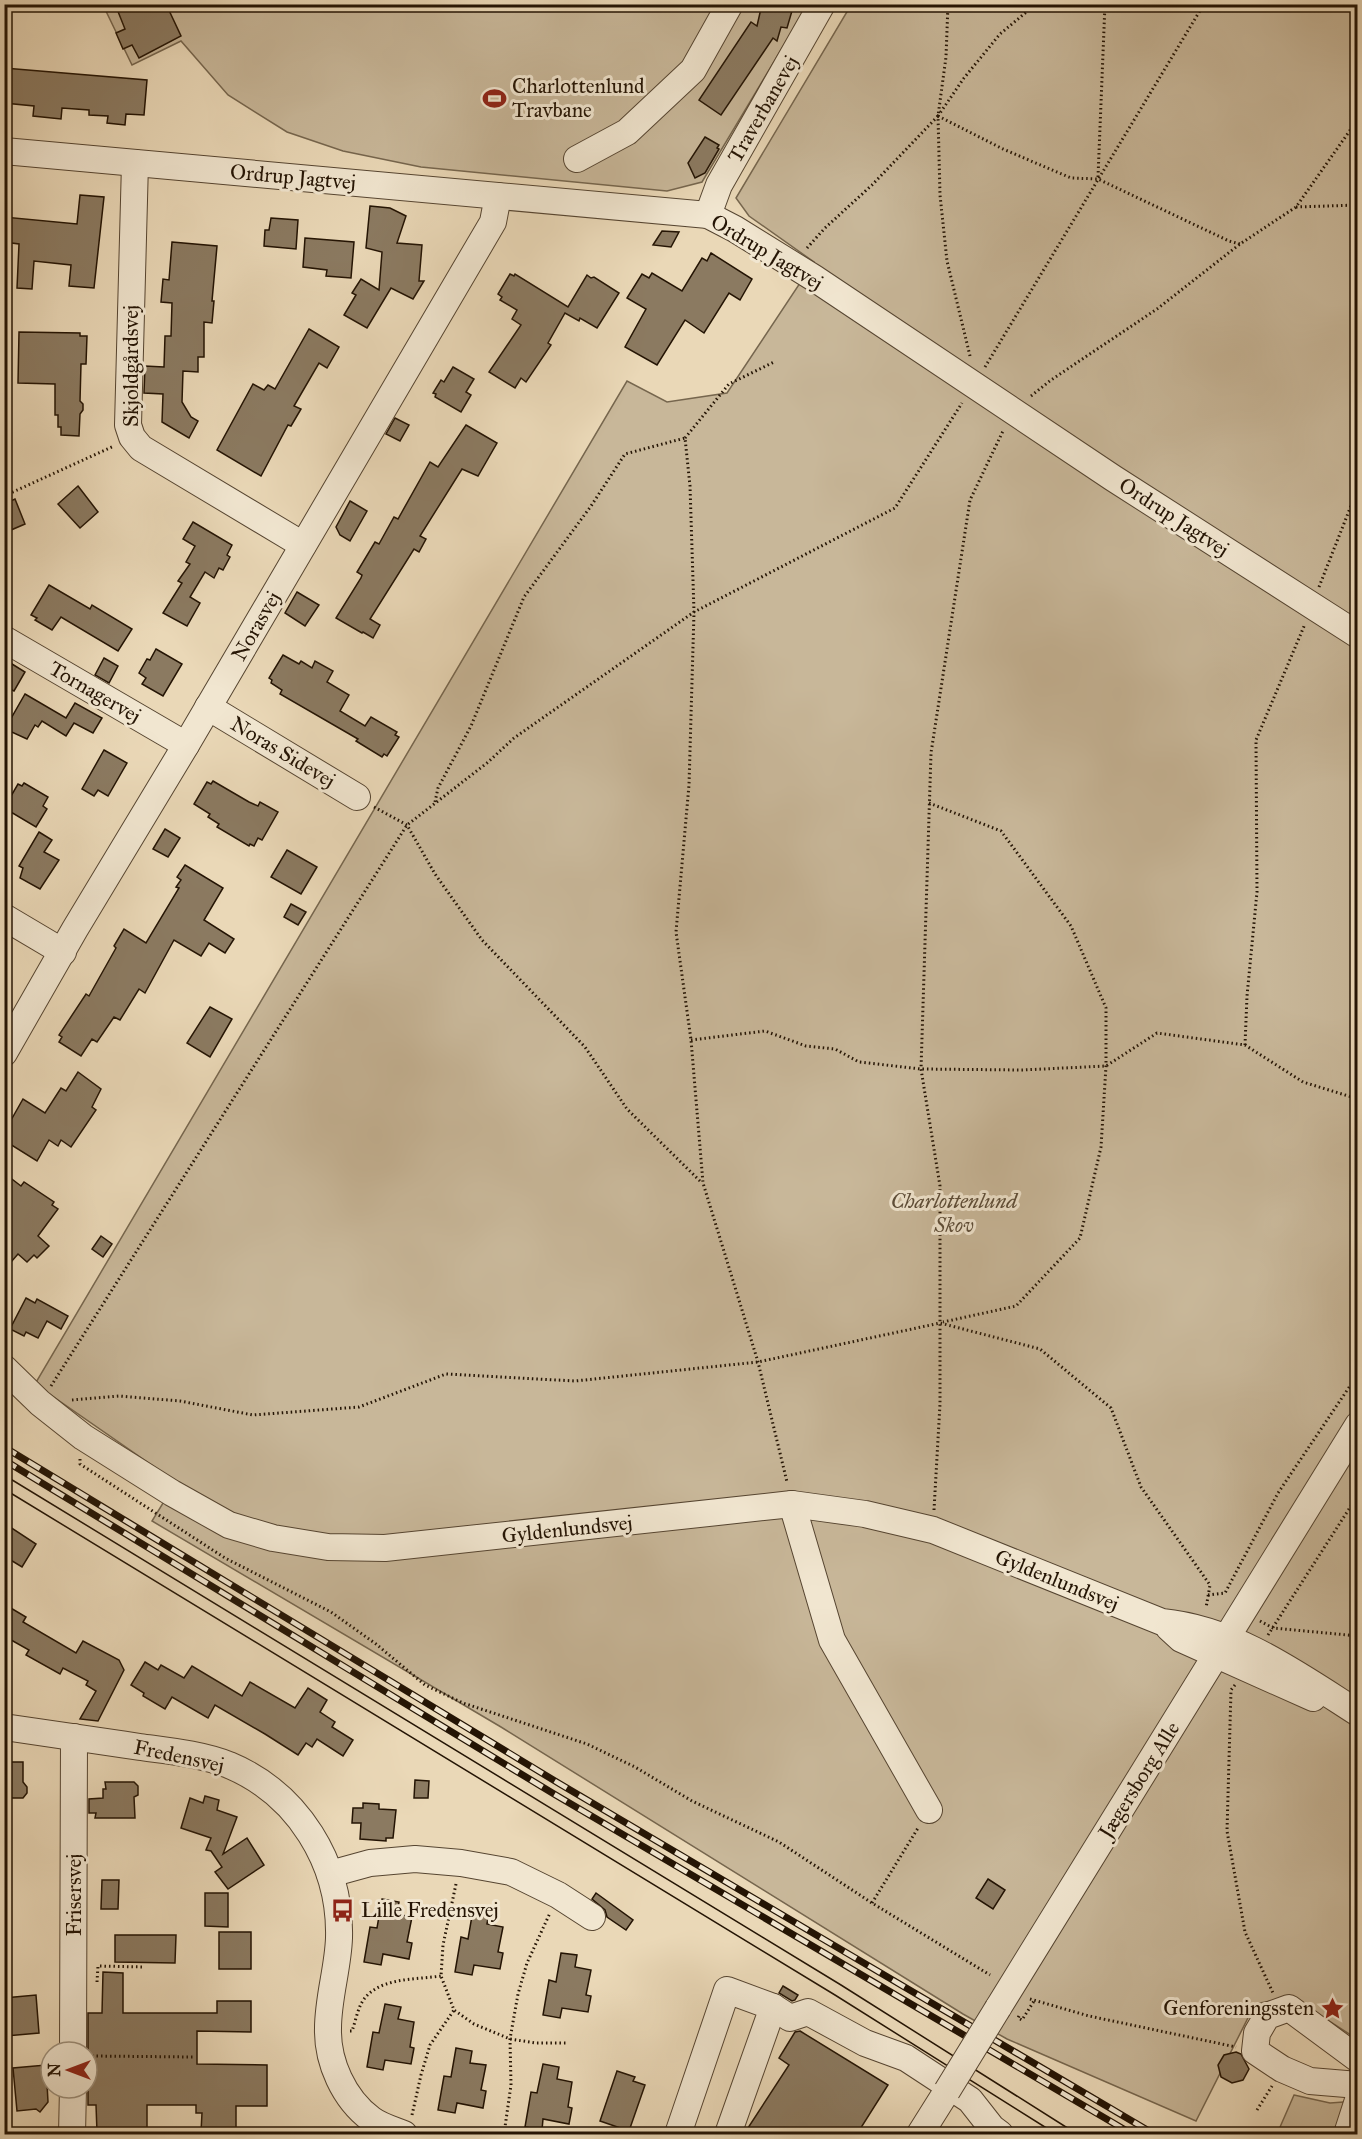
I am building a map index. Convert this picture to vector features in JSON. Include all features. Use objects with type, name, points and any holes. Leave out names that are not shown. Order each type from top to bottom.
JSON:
[{"type":"street","points":[[577,159],[627,132],[693,70],[730,4]]},
{"type":"street","name":"Traverbanevej","points":[[708,215],[719,185],[822,4]]},
{"type":"street","name":"Ordrup Jagtvej","points":[[4,151],[708,215],[793,265],[1113,478],[1358,635]]},
{"type":"street","name":"Skjoldgårdsvej","points":[[135,163],[128,425],[132,437],[141,448],[303,545]]},
{"type":"street","name":"Norasvej","points":[[4,1053],[493,222],[498,196]]},
{"type":"street","name":"Tornagervej","points":[[4,639],[186,745]]},
{"type":"street","name":"Noras Sidevej","points":[[208,707],[357,797]]},
{"type":"street","points":[[4,917],[63,952]]},
{"type":"street","name":"Gyldenlundsvej","points":[[4,1368],[40,1403],[83,1437],[172,1493],[229,1525],[273,1538],[328,1547],[418,1546],[792,1504],[865,1514],[933,1530],[1162,1622],[1188,1624],[1197,1628],[1221,1647]]},
{"type":"street","name":"Jægersborg Alle","points":[[920,2134],[947,2091],[1008,2013],[1221,1647],[1358,1425]]},
{"type":"street","points":[[792,1504],[832,1640],[929,1810]]},
{"type":"street","name":"Gyldenlundsvej","points":[[1162,1622],[1181,1639],[1221,1647]]},
{"type":"street","points":[[1221,1647],[1358,1715]]},
{"type":"street","name":"Fredensvej","points":[[4,1727],[196,1755],[229,1765],[260,1782],[293,1809],[316,1840],[330,1874],[338,1906],[339,1939],[327,2029],[333,2065],[368,2127],[407,2130]]},
{"type":"street","name":"Frisersvej","points":[[73,2040],[74,1737]]},
{"type":"street","points":[[330,1874],[370,1863],[415,1859],[461,1863],[511,1872],[558,1895],[592,1917]]},
{"type":"street","points":[[678,2134],[727,1990],[773,2007],[790,2018],[808,2012],[865,2043],[906,2058],[970,2100],[992,2128],[1000,2134]]},
{"type":"street","points":[[728,2134],[773,2007]]},
{"type":"street","points":[[1358,2059],[1289,2008],[1267,2016],[1257,2032],[1255,2051],[1282,2069],[1310,2081],[1358,2085]]},
{"type":"street","points":[[72,2134],[73,2100]]},
{"type":"street","points":[[1347,2134],[1358,2100]]},
{"type":"path","points":[[948,4],[946,57],[938,116],[940,195],[947,261],[971,358],[974,385]]},
{"type":"path","points":[[793,265],[825,228],[872,185],[938,116],[963,78],[1000,34],[1036,4]]},
{"type":"path","points":[[1098,179],[1105,4]]},
{"type":"path","points":[[40,1403],[407,825],[487,763],[514,738],[694,612],[895,508],[974,385],[1204,4]]},
{"type":"path","points":[[938,116],[1004,149],[1071,178],[1098,179],[1229,241],[1240,244]]},
{"type":"path","points":[[933,1530],[940,1404],[940,1185],[921,1069],[929,803],[931,753],[970,500],[1012,411],[1051,380],[1157,309],[1240,244],[1296,207],[1358,119]]},
{"type":"path","points":[[1296,207],[1358,205]]},
{"type":"path","points":[[435,804],[438,788],[471,726],[524,597],[591,506],[625,454],[685,438],[729,384],[774,362]]},
{"type":"path","points":[[4,496],[132,437]]},
{"type":"path","points":[[685,438],[690,486],[694,612],[689,785],[676,932],[692,1040],[703,1183],[758,1362],[792,1504]]},
{"type":"path","points":[[1245,1045],[1247,996],[1257,892],[1256,740],[1358,488]]},
{"type":"path","points":[[357,797],[407,825],[435,874],[482,940],[585,1047],[627,1109],[703,1183]]},
{"type":"path","points":[[40,1403],[120,1396],[180,1401],[253,1415],[359,1407],[446,1374],[575,1381],[758,1362],[1016,1306],[1080,1238],[1101,1147],[1106,1066],[1106,1008],[1071,927],[1001,831],[929,803]]},
{"type":"path","points":[[692,1040],[765,1031],[806,1046],[836,1049],[859,1062],[921,1069],[1022,1070],[1106,1066],[1157,1033],[1245,1045],[1303,1082],[1358,1099]]},
{"type":"path","points":[[940,1323],[1040,1349],[1111,1408],[1141,1487],[1210,1585],[1206,1616],[1197,1628]]},
{"type":"path","points":[[1208,1595],[1225,1593],[1278,1493],[1358,1374]]},
{"type":"path","points":[[83,1437],[80,1464],[225,1558],[331,1612],[376,1644],[425,1685],[463,1702],[587,1744],[635,1767],[692,1800],[779,1842],[872,1903],[990,1975]]},
{"type":"path","points":[[1278,2012],[1278,2005],[1245,1932],[1227,1831],[1231,1690],[1358,1495]]},
{"type":"path","points":[[1272,1628],[1358,1636]]},
{"type":"path","points":[[872,1903],[929,1810]]},
{"type":"path","points":[[461,1863],[443,1945],[441,1976],[454,2010],[474,2024],[510,2039],[536,2043],[567,2043]]},
{"type":"path","points":[[504,2134],[511,2085],[510,2039],[518,1994],[527,1963],[558,1895]]},
{"type":"path","points":[[97,1982],[98,1966],[144,1967]]},
{"type":"path","points":[[327,2029],[352,2031],[360,2005],[371,1990],[386,1983],[441,1976]]},
{"type":"path","points":[[1008,2013],[1022,2020],[1032,2000],[1089,2016],[1255,2051]]},
{"type":"path","points":[[407,2130],[430,2045],[454,2010]]},
{"type":"path","points":[[99,2056],[194,2057]]},
{"type":"path","points":[[1257,2110],[1282,2069]]},
{"type":"green space","name":"Charlottenlund Travbane","points":[[103,5],[808,5],[702,182],[667,191],[421,167],[343,151],[287,132],[228,95],[181,41],[132,65]]},
{"type":"green space","name":"Charlottenlund Skov","points":[[851,5],[1357,5],[1357,2039],[1292,1997],[1255,2004],[1196,2121],[1007,2039],[963,2014],[501,1727],[152,1521],[176,1482],[35,1384],[627,381],[667,402],[727,393],[814,262],[749,216],[736,198]]},
{"type":"green space","points":[[1294,2095],[1330,2103],[1357,2101],[1357,2134],[1277,2134]]},
{"type":"building","points":[[115,4],[166,4],[181,36],[139,58],[132,45],[123,49],[116,33],[125,29]]},
{"type":"building","points":[[762,4],[794,4],[787,28],[781,27],[777,41],[773,38],[721,115],[699,100],[751,22],[757,26]]},
{"type":"building","points":[[4,68],[147,80],[144,115],[126,114],[125,125],[107,123],[108,116],[89,115],[89,110],[62,108],[61,119],[33,116],[34,106],[4,103]]},
{"type":"building","points":[[705,137],[719,145],[717,148],[719,149],[705,173],[695,178],[688,163]]},
{"type":"building","points":[[80,195],[104,197],[94,288],[69,286],[71,265],[34,261],[32,289],[17,288],[19,244],[4,242],[4,217],[77,224]]},
{"type":"building","points":[[370,206],[390,208],[406,216],[397,243],[422,245],[419,281],[424,281],[413,299],[391,288],[367,328],[344,315],[356,295],[352,293],[361,279],[379,290],[382,252],[366,248]]},
{"type":"building","points":[[271,218],[298,220],[296,249],[264,246],[265,230],[269,230]]},
{"type":"building","points":[[662,231],[679,232],[671,247],[653,245]]},
{"type":"building","points":[[305,238],[354,242],[351,278],[326,276],[327,270],[303,267]]},
{"type":"building","points":[[172,242],[217,246],[212,323],[204,322],[204,357],[198,357],[198,372],[183,371],[182,402],[191,417],[198,421],[189,438],[162,422],[163,394],[144,393],[145,366],[164,367],[165,336],[171,336],[172,303],[161,302],[163,279],[169,280]]},
{"type":"building","points":[[711,253],[752,279],[740,300],[729,293],[704,333],[685,320],[657,365],[625,347],[646,309],[627,298],[642,274],[649,278],[652,273],[682,291],[702,258],[707,261]]},
{"type":"building","points":[[510,274],[514,276],[515,274],[568,307],[587,275],[619,293],[597,328],[580,318],[579,321],[565,313],[548,343],[551,345],[526,382],[521,378],[515,388],[489,372],[521,325],[512,319],[517,310],[500,300],[502,297],[498,294]]},
{"type":"building","points":[[309,329],[339,347],[327,368],[319,363],[294,406],[301,409],[291,426],[288,425],[261,476],[217,450],[253,384],[264,390],[268,385],[275,389]]},
{"type":"building","points":[[19,332],[80,333],[80,336],[87,336],[86,364],[81,364],[80,401],[83,404],[83,410],[80,414],[79,436],[61,435],[58,415],[55,415],[55,384],[18,383]]},
{"type":"building","points":[[453,367],[474,379],[466,392],[471,395],[461,412],[435,397],[436,394],[433,393],[441,380],[444,382]]},
{"type":"building","points":[[395,418],[409,425],[400,441],[386,434]]},
{"type":"building","points":[[466,425],[497,443],[478,476],[462,469],[420,536],[426,539],[419,552],[414,549],[370,619],[380,625],[373,638],[336,618],[361,578],[362,575],[357,572],[375,542],[379,544],[394,517],[398,519],[430,462],[438,467]]},
{"type":"building","points":[[78,486],[98,512],[80,528],[58,504]]},
{"type":"building","points":[[15,499],[25,524],[4,533],[4,504]]},
{"type":"building","points":[[350,501],[367,511],[350,541],[340,535],[336,527]]},
{"type":"building","points":[[193,522],[232,545],[227,555],[230,557],[223,570],[219,568],[214,578],[205,572],[190,597],[200,603],[187,626],[163,613],[182,583],[178,581],[190,564],[186,562],[195,546],[183,539]]},
{"type":"building","points":[[49,585],[90,609],[92,605],[132,629],[118,651],[61,617],[52,630],[35,620],[37,618],[31,615]]},
{"type":"building","points":[[297,592],[319,605],[305,626],[285,613]]},
{"type":"building","points":[[156,649],[182,664],[163,696],[142,684],[146,678],[139,673]]},
{"type":"building","points":[[283,655],[299,664],[301,661],[312,668],[315,661],[333,671],[327,682],[349,695],[340,711],[365,726],[371,717],[397,732],[395,735],[399,737],[387,756],[384,754],[382,757],[356,741],[358,739],[280,694],[282,690],[271,683],[272,680],[269,678]]},
{"type":"building","points":[[104,658],[118,666],[109,683],[95,675]]},
{"type":"building","points":[[4,659],[25,672],[14,691],[4,686]]},
{"type":"building","points":[[25,694],[66,718],[75,703],[102,718],[93,733],[74,723],[66,736],[42,721],[38,727],[35,725],[27,739],[5,729]]},
{"type":"building","points":[[104,750],[127,763],[108,796],[98,790],[94,796],[82,789]]},
{"type":"building","points":[[213,781],[249,802],[258,806],[260,802],[278,812],[262,840],[258,838],[254,846],[250,844],[249,846],[217,827],[219,824],[208,817],[210,814],[194,804],[207,782],[211,784]]},
{"type":"building","points":[[24,783],[48,797],[43,806],[47,809],[36,827],[4,808],[18,784],[22,786]]},
{"type":"building","points":[[165,829],[180,838],[168,857],[153,849]]},
{"type":"building","points":[[39,832],[52,840],[44,852],[59,860],[40,889],[20,878],[23,868],[19,866]]},
{"type":"building","points":[[287,850],[317,867],[301,894],[271,877]]},
{"type":"building","points":[[185,865],[223,888],[204,920],[234,939],[225,953],[209,943],[201,956],[174,940],[145,993],[139,989],[120,1020],[114,1017],[97,1042],[92,1039],[81,1056],[59,1042],[62,1037],[59,1035],[86,994],[89,996],[124,929],[146,943],[179,888],[176,887],[181,880],[177,877]]},
{"type":"building","points":[[291,904],[306,912],[298,925],[284,917]]},
{"type":"building","points":[[210,1007],[232,1019],[210,1057],[187,1043]]},
{"type":"building","points":[[78,1072],[101,1089],[92,1107],[96,1110],[71,1147],[61,1140],[58,1146],[49,1140],[37,1161],[5,1141],[10,1132],[6,1129],[23,1099],[45,1113],[61,1088],[66,1091]]},
{"type":"building","points":[[4,1173],[21,1186],[24,1182],[54,1202],[52,1205],[58,1209],[38,1236],[49,1246],[37,1258],[34,1255],[27,1262],[18,1254],[4,1270]]},
{"type":"building","points":[[101,1236],[112,1244],[103,1257],[92,1249]]},
{"type":"building","points":[[26,1298],[35,1303],[37,1299],[68,1316],[61,1329],[47,1321],[38,1338],[26,1332],[24,1336],[10,1329]]},
{"type":"building","points":[[4,1523],[36,1544],[22,1567],[4,1556]]},
{"type":"building","points":[[4,1604],[26,1617],[23,1622],[76,1653],[83,1641],[119,1660],[124,1670],[98,1721],[80,1719],[96,1691],[86,1685],[88,1681],[63,1668],[60,1674],[26,1655],[29,1650],[4,1636]]},
{"type":"building","points":[[145,1662],[158,1670],[161,1665],[184,1678],[192,1666],[242,1696],[250,1682],[295,1708],[308,1688],[327,1700],[320,1712],[335,1722],[332,1727],[353,1740],[343,1756],[317,1739],[312,1747],[306,1743],[298,1755],[215,1705],[208,1718],[172,1697],[165,1709],[143,1696],[144,1693],[131,1685]]},
{"type":"building","points":[[4,1762],[23,1762],[23,1782],[27,1787],[27,1793],[23,1798],[4,1798]]},
{"type":"building","points":[[415,1780],[429,1781],[428,1798],[414,1798]]},
{"type":"building","points":[[105,1782],[134,1782],[138,1786],[138,1795],[134,1797],[135,1818],[95,1818],[96,1813],[89,1813],[89,1799],[103,1798],[103,1789],[106,1789]]},
{"type":"building","points":[[205,1796],[219,1800],[217,1810],[237,1817],[223,1854],[247,1838],[264,1865],[228,1889],[215,1872],[222,1867],[211,1851],[206,1850],[211,1838],[181,1828],[190,1798],[203,1803]]},
{"type":"building","points":[[363,1803],[379,1804],[379,1809],[396,1810],[393,1838],[386,1838],[386,1841],[360,1839],[361,1823],[352,1823],[353,1808],[363,1808]]},
{"type":"building","points":[[988,1879],[1005,1890],[993,1909],[976,1898]]},
{"type":"building","points":[[102,1880],[119,1880],[118,1909],[101,1909]]},
{"type":"building","points":[[205,1893],[228,1893],[228,1927],[205,1926]]},
{"type":"building","points":[[596,1893],[633,1920],[626,1930],[607,1917],[605,1910],[592,1899]]},
{"type":"building","points":[[382,1899],[399,1902],[397,1914],[412,1917],[407,1942],[412,1943],[409,1959],[383,1954],[381,1965],[364,1962],[370,1927],[377,1928]]},
{"type":"building","points":[[473,1910],[489,1912],[487,1924],[503,1927],[498,1952],[503,1953],[500,1969],[474,1965],[472,1975],[455,1972],[461,1937],[468,1939]]},
{"type":"building","points":[[219,1932],[251,1932],[251,1969],[219,1969]]},
{"type":"building","points":[[115,1935],[176,1935],[175,1963],[115,1962]]},
{"type":"building","points":[[561,1953],[577,1955],[575,1967],[591,1970],[586,1995],[591,1996],[588,2012],[562,2008],[560,2018],[543,2015],[549,1980],[556,1982]]},
{"type":"building","points":[[103,1972],[123,1973],[123,2013],[217,2013],[217,2001],[251,2001],[251,2032],[197,2031],[197,2064],[267,2065],[267,2106],[236,2106],[236,2134],[201,2132],[202,2113],[196,2113],[196,2105],[147,2105],[147,2134],[97,2132],[96,2105],[88,2105],[88,2100],[99,2100],[99,2040],[88,2040],[88,2013],[102,2013]]},
{"type":"building","points":[[783,1986],[798,1995],[795,2000],[792,2001],[779,1993]]},
{"type":"building","points":[[36,1995],[39,2033],[6,2036],[4,1998]]},
{"type":"building","points":[[385,2004],[401,2007],[398,2019],[414,2022],[410,2047],[414,2048],[411,2064],[385,2060],[383,2070],[367,2067],[373,2032],[379,2033]]},
{"type":"building","points":[[800,2031],[888,2085],[857,2134],[744,2134],[789,2065],[779,2058],[795,2032]]},
{"type":"building","points":[[456,2048],[472,2051],[470,2063],[486,2065],[481,2090],[486,2091],[483,2108],[457,2103],[455,2113],[438,2110],[444,2076],[451,2077]]},
{"type":"building","points":[[1236,2052],[1241,2054],[1249,2069],[1243,2080],[1232,2083],[1221,2077],[1218,2065],[1224,2055]]},
{"type":"building","points":[[543,2064],[559,2067],[557,2079],[572,2082],[568,2107],[572,2108],[569,2124],[543,2119],[542,2130],[525,2127],[531,2092],[537,2093]]},
{"type":"building","points":[[39,2066],[39,2100],[48,2100],[48,2102],[40,2112],[36,2109],[17,2111],[13,2068]]},
{"type":"building","points":[[617,2071],[635,2077],[633,2081],[645,2085],[629,2131],[600,2121]]},
{"type":"tram line","points":[[4,1475],[841,1985],[1077,2134]]},
{"type":"tram line","points":[[4,1489],[835,1995],[1056,2134]]},
{"type":"railway","points":[[4,1447],[560,1784],[1154,2134]]},
{"type":"railway","points":[[4,1460],[554,1794],[1132,2134]]},
{"type":"place","name":"Charlottenlund Travbane","points":[[494,98]]},
{"type":"place","name":"Lille Fredensvej","points":[[343,1910]]},
{"type":"place","name":"Genforeningssten","points":[[1332,2008]]}]
